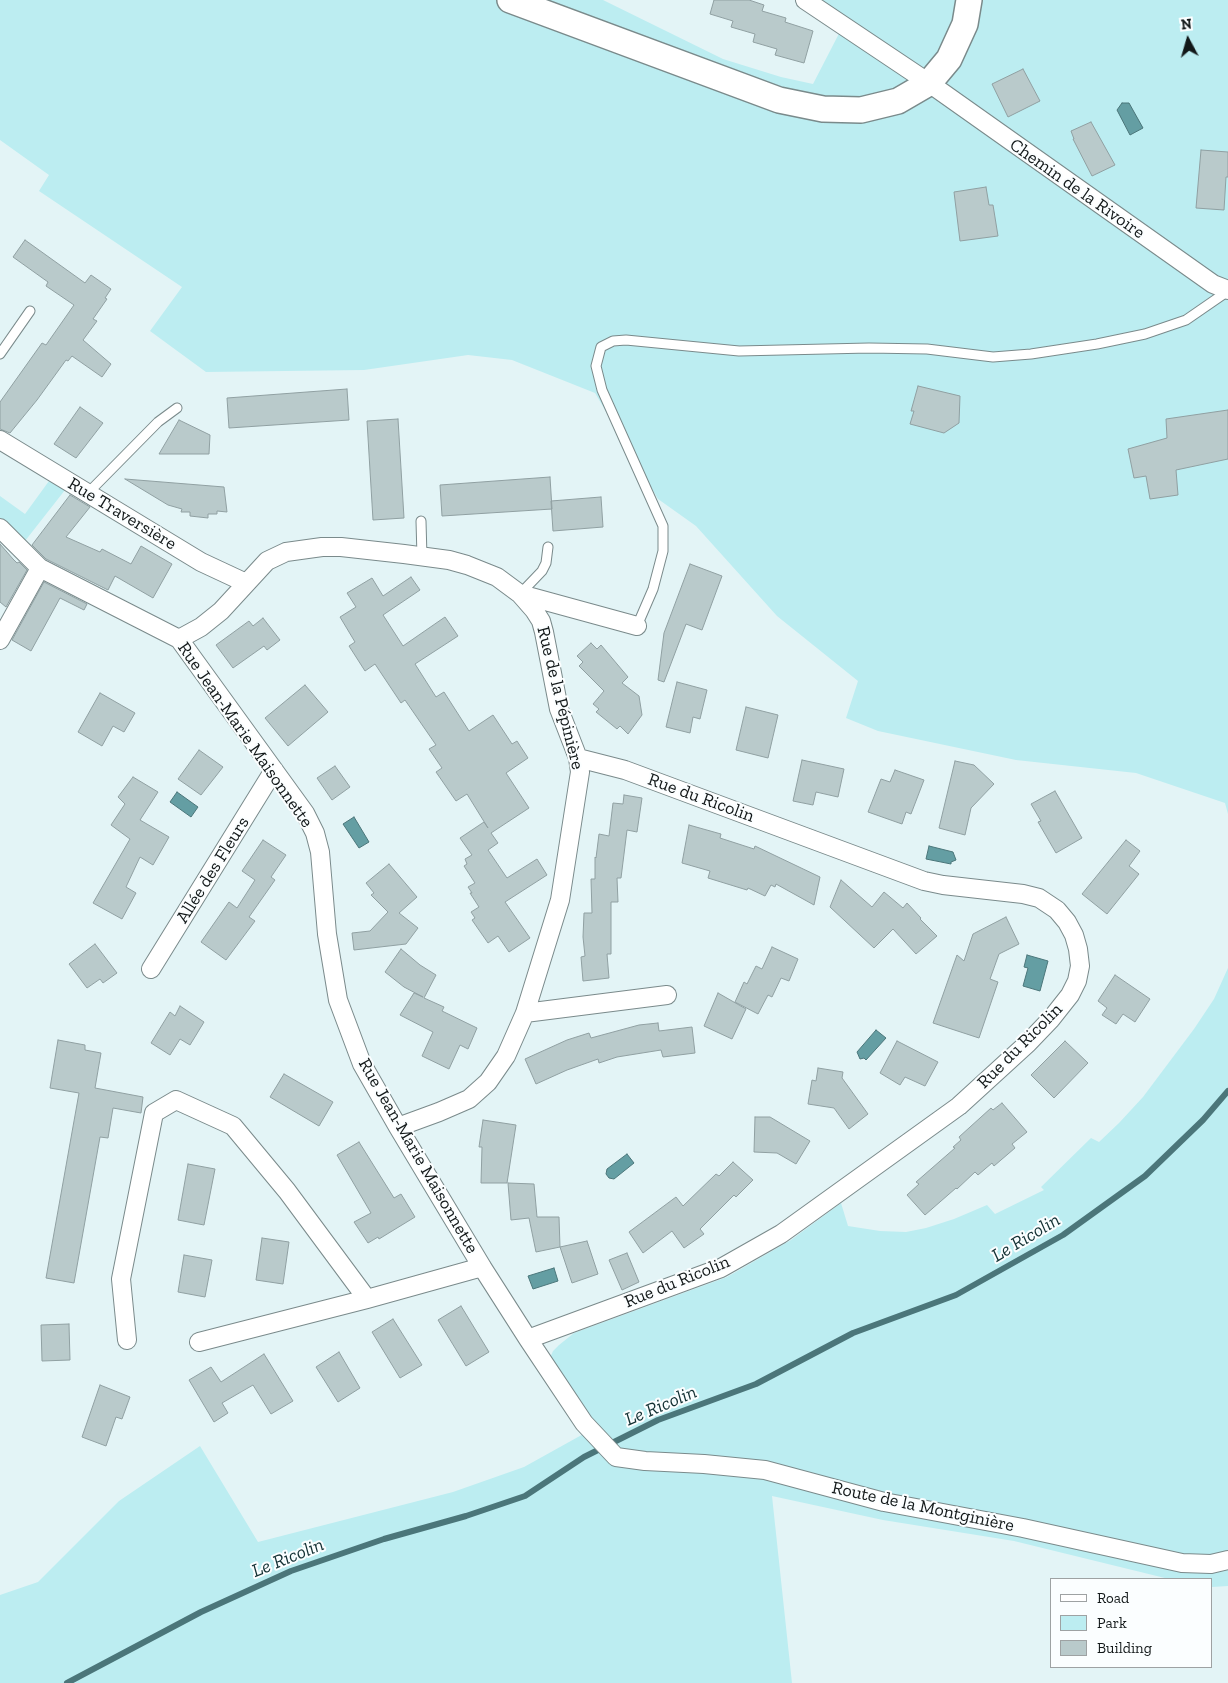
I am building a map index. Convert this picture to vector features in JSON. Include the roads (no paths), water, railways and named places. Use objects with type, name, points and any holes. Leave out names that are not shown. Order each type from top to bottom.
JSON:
[{"type":"main road","points":[[510,0],[779,100],[823,109],[861,110],[898,101],[929,83],[950,59],[965,24],[969,0]]},
{"type":"street","name":"Chemin de la Rivoire","points":[[804,0],[929,83],[1213,284],[1228,291]]},
{"type":"street","name":"Rue Traversière","points":[[0,440],[201,562],[246,583]]},
{"type":"street","name":"Rue Jean-Marie Maisonnette","points":[[0,528],[40,568],[179,639],[305,813],[315,833],[320,852],[327,934],[338,1000],[362,1064],[482,1268],[584,1423],[616,1457]]},
{"type":"street","points":[[179,639],[200,627],[221,611],[267,561],[286,552],[322,546],[449,560],[485,571],[497,577],[520,594],[636,626]]},
{"type":"street","points":[[0,640],[40,568]]},
{"type":"street","name":"Rue de la Pépinière","points":[[398,1127],[469,1099],[488,1082],[506,1056],[526,1013],[560,900],[580,772],[578,758],[559,709],[541,621],[520,594]]},
{"type":"street","name":"Rue du Ricolin","points":[[528,1339],[721,1268],[781,1234],[966,1100],[1028,1043],[1051,1019],[1070,995],[1077,981],[1080,966],[1074,935],[1067,922],[1057,910],[1039,898],[1023,894],[950,886],[924,881],[625,770],[578,758]]},
{"type":"street","name":"Allée des Fleurs","points":[[151,969],[274,770]]},
{"type":"street","points":[[526,1013],[667,995]]},
{"type":"street","points":[[127,1340],[121,1279],[154,1113],[176,1100],[233,1126],[287,1191],[367,1299]]},
{"type":"street","points":[[199,1342],[482,1268]]},
{"type":"street","name":"Route de la Montginière","points":[[616,1457],[765,1470],[884,1502],[1024,1528],[1182,1563],[1212,1564],[1228,1560]]},
{"type":"lane","points":[[636,626],[652,589],[663,551],[663,526],[602,390],[596,366],[601,347],[613,341],[626,340],[739,351],[869,348],[927,349],[993,357],[1031,354],[1097,344],[1145,334],[1186,320],[1228,291]]},
{"type":"lane","points":[[0,354],[30,311]]},
{"type":"lane","points":[[88,493],[158,422],[177,408]]},
{"type":"lane","points":[[421,521],[422,557]]},
{"type":"lane","points":[[520,594],[542,571],[546,563],[548,547]]},
{"type":"waterway","name":"Le Ricolin","points":[[67,1683],[201,1612],[291,1571],[384,1539],[466,1516],[525,1496],[584,1457],[658,1420],[756,1384],[853,1333],[956,1295],[1063,1235],[1145,1176],[1203,1120],[1228,1091]]}]
